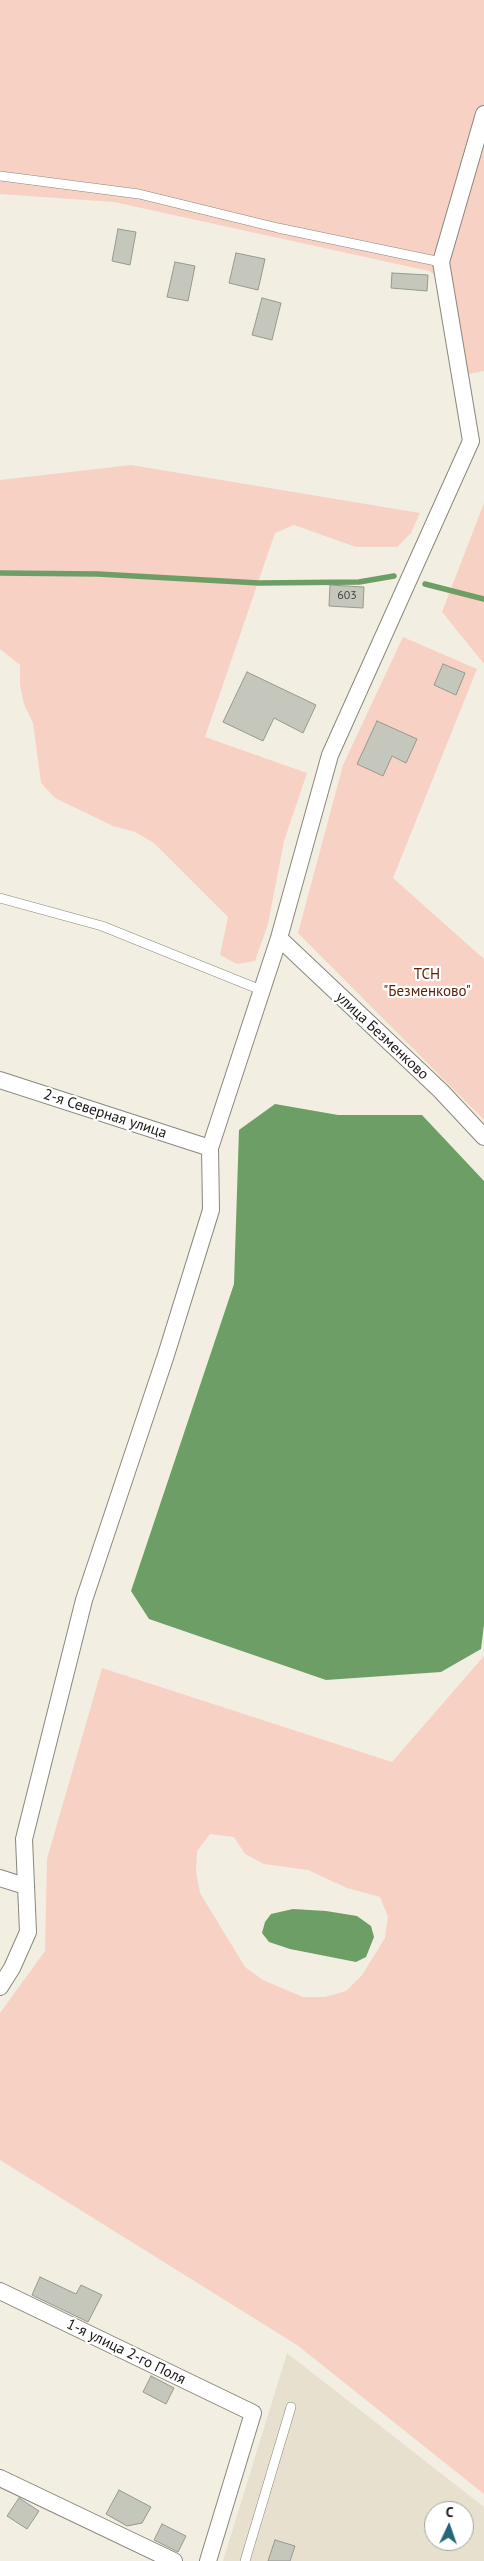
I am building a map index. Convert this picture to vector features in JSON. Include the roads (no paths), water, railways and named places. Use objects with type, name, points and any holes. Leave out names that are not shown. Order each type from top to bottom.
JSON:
[{"type":"street","points":[[0,1987],[12,1968],[28,1932],[24,1839],[84,1600],[166,1355],[211,1210],[210,1148],[278,938],[330,755],[471,441],[441,262],[484,114]]},
{"type":"street","name":"улица Безменково","points":[[278,938],[441,1091],[484,1137]]},
{"type":"street","name":"2-я Северная улица","points":[[0,1080],[210,1148]]},
{"type":"street","points":[[0,1878],[25,1886]]},
{"type":"street","name":"1-я улица 2-го Поля","points":[[0,2291],[253,2413],[208,2561]]},
{"type":"street","points":[[0,2478],[174,2561]]},
{"type":"lane","points":[[0,176],[139,194],[278,228],[441,262]]},
{"type":"lane","points":[[0,898],[102,926],[261,990]]},
{"type":"lane","points":[[245,2561],[291,2407]]},
{"type":"waterway","points":[[0,573],[98,574],[259,583],[359,582],[394,576]]},
{"type":"waterway","points":[[425,584],[484,599]]},
{"type":"park label","name":"ТСН \"Безменково\"","points":[[427,984]]}]
